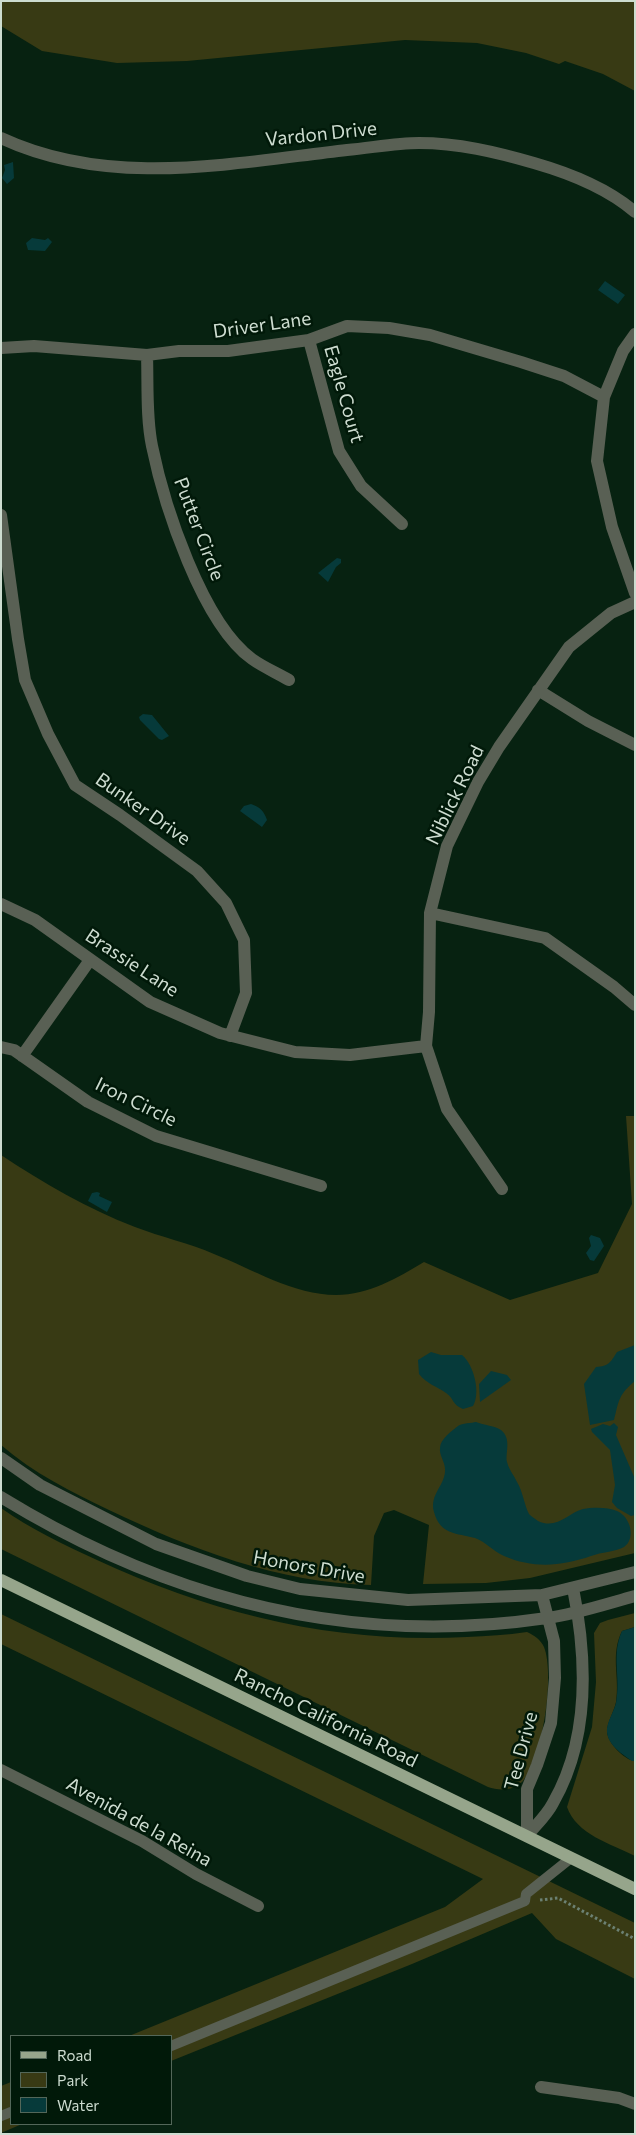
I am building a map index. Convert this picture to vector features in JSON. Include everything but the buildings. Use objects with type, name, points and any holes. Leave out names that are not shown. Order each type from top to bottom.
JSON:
[{"type":"main road","name":"Rancho California Road","points":[[1,1580],[635,1889]]},
{"type":"street","name":"Vardon Drive","points":[[1,138],[29,151],[109,168],[148,170],[187,168],[418,142],[467,146],[571,174],[635,212]]},
{"type":"street","name":"Driver Lane","points":[[1,348],[34,346],[147,355],[179,351],[228,352],[309,340],[347,326],[389,328],[430,335],[564,376],[604,397]]},
{"type":"street","points":[[635,334],[623,351],[604,397],[597,461],[612,527],[635,593]]},
{"type":"street","name":"Eagle Court","points":[[309,340],[339,451],[361,486],[402,524]]},
{"type":"street","name":"Putter Circle","points":[[147,355],[151,444],[169,512],[202,591],[226,632],[245,652],[288,680]]},
{"type":"street","name":"Bunker Drive","points":[[1,515],[18,639],[26,680],[48,734],[75,785],[197,871],[226,903],[244,940],[246,993],[230,1036]]},
{"type":"street","name":"Niblick Road","points":[[502,1189],[447,1109],[426,1046],[429,1012],[430,913],[447,846],[478,782],[499,747],[569,647],[611,613],[635,602]]},
{"type":"street","points":[[538,690],[588,721],[635,745]]},
{"type":"street","name":"Brassie Lane","points":[[1,904],[35,920],[150,1002],[230,1036],[295,1052],[350,1055],[426,1046]]},
{"type":"street","points":[[430,913],[545,938],[614,986],[635,1005]]},
{"type":"street","points":[[22,1056],[90,960]]},
{"type":"street","name":"Iron Circle","points":[[1,1047],[22,1056],[88,1102],[156,1136],[322,1186]]},
{"type":"street","name":"Honors Drive","points":[[1,1458],[40,1485],[118,1526],[201,1562],[300,1589],[408,1600],[542,1595],[635,1572]]},
{"type":"street","points":[[1,1497],[31,1515],[110,1554],[196,1589],[259,1608],[337,1621],[406,1628],[459,1627],[548,1618],[635,1596]]},
{"type":"street","points":[[527,1836],[553,1804],[568,1772],[584,1685],[578,1611],[573,1588]]},
{"type":"street","name":"Tee Drive","points":[[527,1836],[527,1789],[551,1723],[555,1678],[554,1641],[542,1595]]},
{"type":"street","name":"Avenida de la Reina","points":[[1,1770],[142,1841],[196,1874],[258,1906]]},
{"type":"street","points":[[541,2086],[620,2098],[635,2104]]},
{"type":"lane","points":[[172,2046],[525,1901],[526,1894],[571,1858]]},
{"type":"path","points":[[525,1901],[558,1898],[635,1939]]},
{"type":"green space","points":[[1,1],[635,1],[635,91],[603,74],[565,61],[559,64],[526,53],[477,43],[405,40],[187,61],[117,63],[42,51],[1,26]]},
{"type":"green space","points":[[626,1116],[635,1116],[635,1553],[530,1578],[486,1583],[423,1584],[429,1525],[394,1510],[384,1513],[374,1536],[371,1585],[303,1578],[269,1571],[236,1561],[172,1538],[140,1524],[53,1481],[1,1445],[1,1155],[66,1195],[117,1220],[204,1250],[305,1291],[336,1295],[360,1292],[393,1279],[424,1262],[510,1300],[598,1273],[632,1204]]},
{"type":"green space","points":[[1,1508],[24,1523],[60,1542],[141,1579],[186,1596],[278,1622],[371,1636],[419,1638],[530,1633],[544,1647],[548,1676],[545,1715],[536,1754],[530,1770],[523,1781],[515,1787],[497,1789],[488,1787],[1,1549]]},
{"type":"green space","points":[[635,1613],[635,1627],[622,1631],[618,1640],[616,1702],[607,1732],[610,1741],[617,1750],[626,1758],[635,1761],[635,1856],[586,1831],[578,1824],[567,1807],[592,1727],[596,1682],[594,1633],[600,1623]]},
{"type":"green space","points":[[1,1614],[635,1923],[635,1979],[556,1939],[532,1913],[412,1964],[172,2061],[172,2035],[131,2035],[445,1907],[483,1879],[1,1644]]},
{"type":"green space","points":[[10,2082],[10,2125],[20,2125],[1,2133],[1,2086]]},
{"type":"water","points":[[13,162],[14,178],[7,184],[2,178],[5,170],[4,165]]},
{"type":"water","points":[[32,238],[45,240],[48,238],[52,242],[45,251],[28,250],[26,243]]},
{"type":"water","points":[[605,281],[625,295],[618,304],[598,290]]},
{"type":"water","points":[[337,558],[341,559],[341,563],[336,567],[328,582],[318,573]]},
{"type":"water","points":[[143,714],[152,715],[169,736],[162,740],[159,739],[140,720],[139,717]]},
{"type":"water","points":[[251,804],[257,806],[266,817],[267,820],[262,827],[240,811],[244,806]]},
{"type":"water","points":[[92,1193],[100,1193],[99,1196],[112,1202],[107,1212],[88,1201]]},
{"type":"water","points":[[591,1235],[600,1238],[604,1246],[594,1261],[590,1260],[586,1253],[591,1246],[589,1238]]},
{"type":"water","points":[[635,1345],[635,1381],[622,1394],[614,1420],[590,1425],[584,1384],[596,1367],[607,1365],[617,1352]]},
{"type":"water","points":[[431,1352],[441,1355],[462,1355],[470,1365],[476,1387],[473,1406],[463,1409],[459,1407],[449,1395],[428,1383],[419,1374],[418,1360]]},
{"type":"water","points":[[491,1371],[507,1375],[511,1380],[480,1402],[479,1384]]},
{"type":"water","points":[[476,1422],[499,1429],[504,1434],[507,1442],[508,1465],[532,1517],[538,1521],[551,1523],[562,1520],[583,1509],[600,1508],[617,1511],[629,1523],[631,1534],[628,1543],[616,1550],[569,1562],[548,1565],[515,1560],[496,1552],[475,1538],[456,1534],[445,1529],[437,1520],[433,1506],[445,1475],[445,1466],[440,1451],[442,1441],[458,1426]]},
{"type":"water","points":[[614,1423],[618,1427],[616,1435],[635,1479],[635,1515],[631,1516],[617,1508],[612,1502],[615,1485],[610,1450],[591,1429],[603,1424],[610,1426]]},
{"type":"water","points":[[635,1627],[635,1761],[632,1761],[613,1745],[608,1737],[607,1729],[616,1703],[618,1684],[617,1649],[619,1640],[622,1631]]}]
